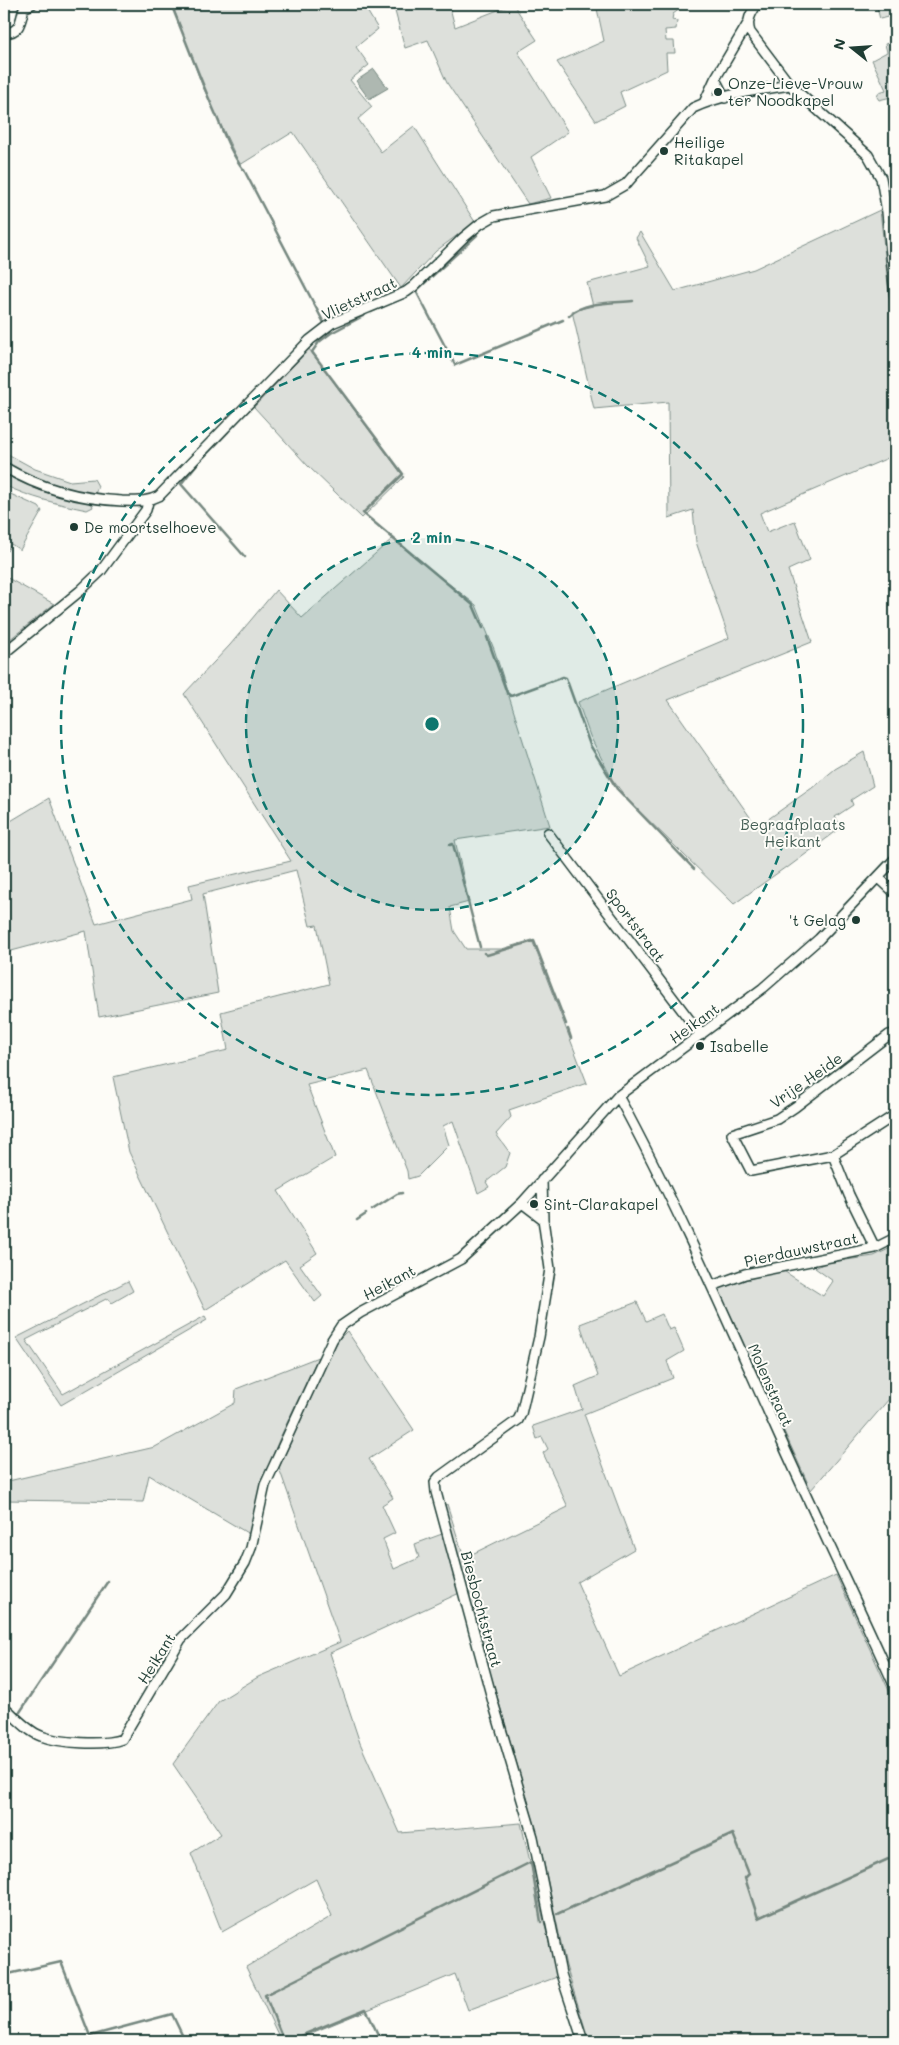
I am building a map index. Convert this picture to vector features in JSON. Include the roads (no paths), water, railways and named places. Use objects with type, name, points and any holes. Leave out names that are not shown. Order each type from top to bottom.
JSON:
[{"type":"street","points":[[4,33],[13,33],[18,28],[24,8],[32,4]]},
{"type":"street","name":"Vlietstraat","points":[[704,103],[715,79],[747,25],[757,4]]},
{"type":"street","points":[[747,25],[750,32],[790,86],[868,155],[881,178],[887,212],[895,296]]},
{"type":"street","points":[[715,79],[725,98]]},
{"type":"street","name":"Vlietstraat","points":[[148,502],[159,496],[310,340],[332,323],[413,287],[480,224],[494,216],[605,196],[626,184],[693,108],[704,103],[746,92],[790,86]]},
{"type":"street","points":[[4,467],[24,479],[63,493],[100,500],[148,502],[146,510],[101,571],[80,591],[4,653]]},
{"type":"street","name":"Sportstraat","points":[[548,833],[701,1035]]},
{"type":"street","name":"Heikant","points":[[4,1707],[39,1736],[54,1740],[101,1742],[115,1742],[122,1739],[181,1639],[226,1594],[245,1563],[251,1548],[266,1485],[332,1340],[341,1326],[360,1313],[461,1259],[522,1203],[618,1096],[763,988],[805,952],[895,859]]},
{"type":"street","points":[[878,877],[895,893]]},
{"type":"street","name":"Vrije Heide","points":[[895,1034],[889,1036],[777,1119],[732,1134],[751,1171],[833,1155],[895,1115]]},
{"type":"street","name":"Molenstraat","points":[[618,1096],[656,1166],[895,1688]]},
{"type":"street","points":[[833,1155],[875,1248]]},
{"type":"street","name":"Biesbochtstraat","points":[[542,1180],[543,1219],[550,1256],[550,1269],[539,1338],[521,1414],[518,1420],[439,1477],[436,1482],[436,1492],[493,1702],[533,1837],[561,1974],[583,2041]]},
{"type":"street","points":[[522,1203],[543,1219]]},
{"type":"street","name":"Pierdauwstraat","points":[[712,1286],[745,1274],[875,1248],[895,1238]]},
{"type":"waterway","points":[[171,4],[228,144],[244,170],[324,323]]},
{"type":"waterway","points":[[477,235],[416,291],[455,365],[563,320]]},
{"type":"waterway","points":[[371,312],[410,295]]},
{"type":"waterway","points":[[569,316],[575,311],[591,305],[633,301]]},
{"type":"waterway","points":[[331,333],[365,315]]},
{"type":"waterway","points":[[329,330],[331,333],[319,342],[312,352],[403,474],[363,513],[473,605],[483,628]]},
{"type":"waterway","points":[[201,460],[228,432]]},
{"type":"waterway","points":[[197,464],[181,484],[245,557]]},
{"type":"waterway","points":[[487,637],[507,693],[511,696],[563,677],[566,678],[590,745],[617,789],[694,869]]},
{"type":"waterway","points":[[450,845],[453,844],[480,947]]},
{"type":"waterway","points":[[484,953],[487,955],[534,941],[566,1024]]},
{"type":"waterway","points":[[568,1029],[571,1038]]},
{"type":"waterway","points":[[372,1210],[397,1194],[402,1193]]},
{"type":"waterway","points":[[357,1220],[366,1214]]},
{"type":"waterway","points":[[14,1713],[20,1712],[108,1581]]},
{"type":"waterway","points":[[557,1914],[733,1834],[749,1874],[745,1878],[758,1918],[895,1856]]},
{"type":"waterway","points":[[284,2041],[265,1995],[531,1862],[541,1922]]},
{"type":"waterway","points":[[4,1975],[61,1962],[90,2036],[172,2014],[185,2041]]},
{"type":"waterway","points":[[288,2041],[366,2009],[381,2041]]},
{"type":"place","name":"Onze-Lieve-Vrouw ter Noodkapel","points":[[718,92]]},
{"type":"place","name":"Heilige Ritakapel","points":[[664,151]]},
{"type":"place","name":"De moortselhoeve","points":[[74,527]]},
{"type":"place","name":"'t Gelag","points":[[856,920]]},
{"type":"place","name":"Isabelle","points":[[700,1046]]},
{"type":"place","name":"Sint-Clarakapel","points":[[534,1204]]},
{"type":"park label","name":"Begraafplaats Heikant","points":[[793,832]]}]
